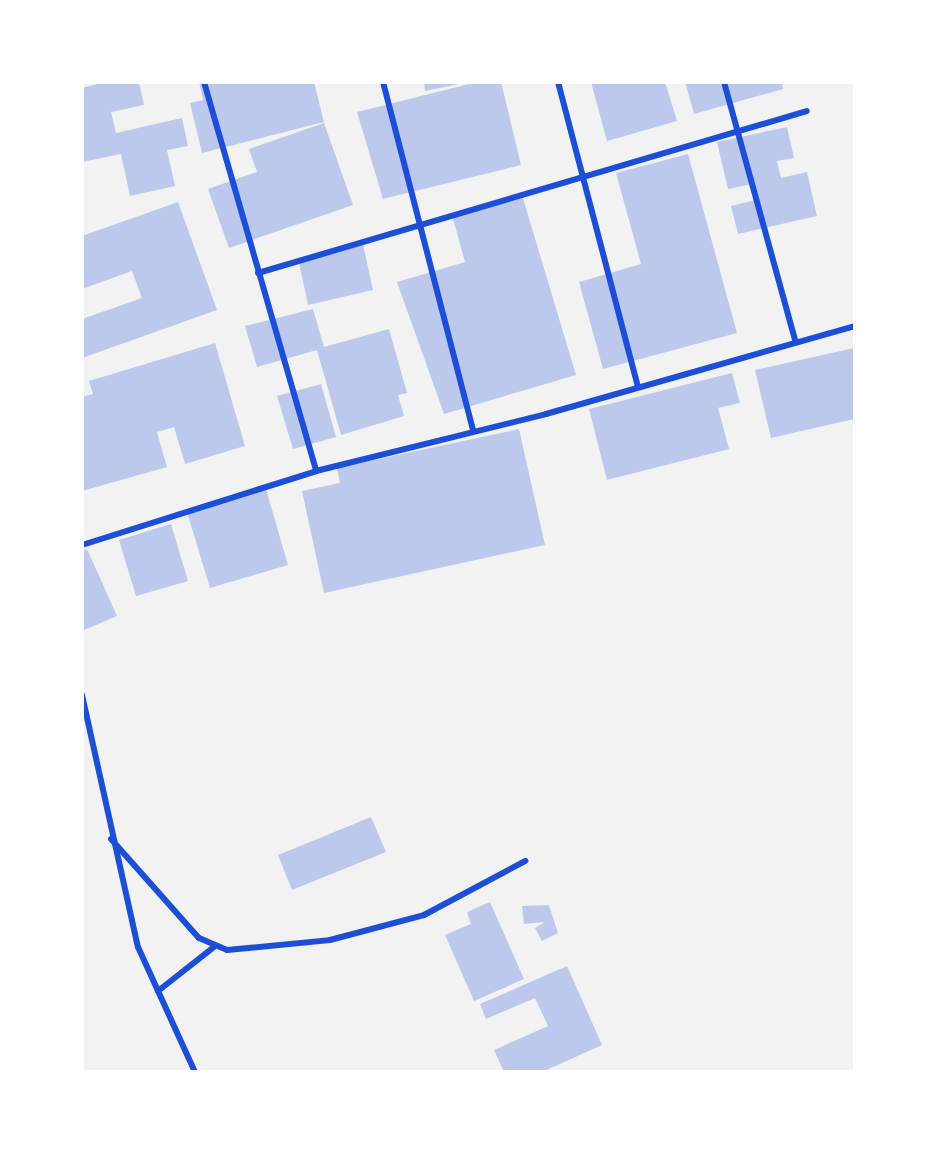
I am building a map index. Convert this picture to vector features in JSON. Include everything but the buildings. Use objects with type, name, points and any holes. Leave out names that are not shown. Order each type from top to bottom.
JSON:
[{"type":"street","points":[[204,82],[316,471]]},
{"type":"street","points":[[383,82],[473,431]]},
{"type":"street","points":[[558,82],[580,174],[638,387]]},
{"type":"street","points":[[724,82],[795,339]]},
{"type":"street","points":[[258,273],[419,227],[580,174],[739,135],[807,111]]},
{"type":"street","points":[[82,545],[316,471],[638,387],[795,339],[855,326]]},
{"type":"street","points":[[82,695],[111,839],[138,947],[195,1071]]},
{"type":"street","points":[[111,839],[199,938],[214,947],[330,940],[424,915],[525,861]]},
{"type":"street","points":[[158,991],[214,947]]}]
